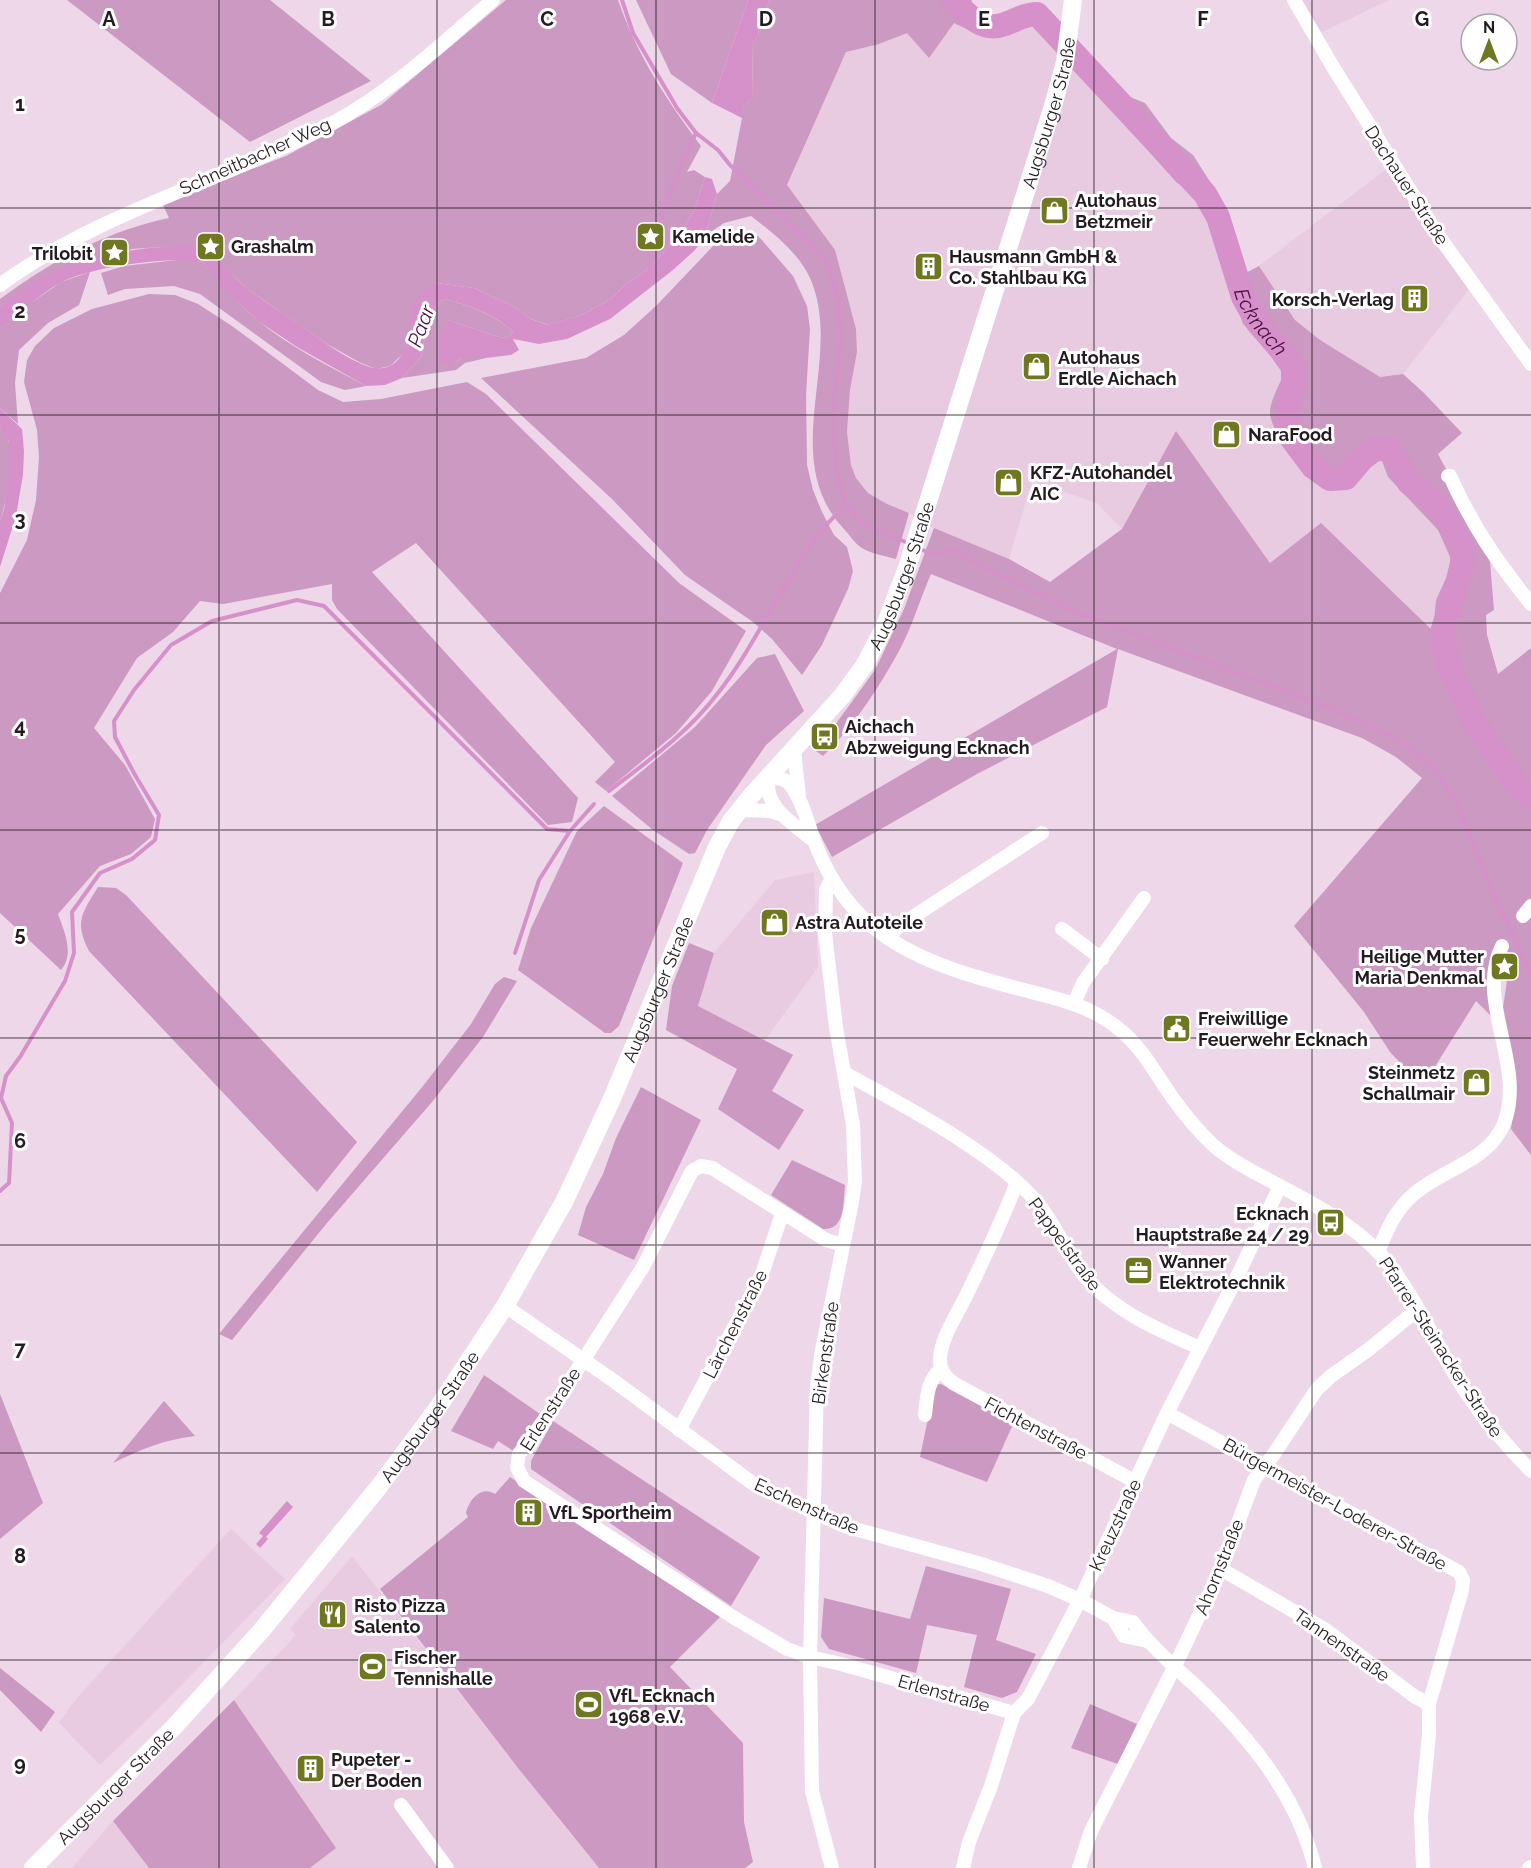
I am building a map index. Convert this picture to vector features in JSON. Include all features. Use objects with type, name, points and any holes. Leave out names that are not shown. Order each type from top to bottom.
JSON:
[{"type":"main road","name":"Augsburger Straße","points":[[33,1868],[173,1728],[261,1631],[378,1488],[439,1406],[506,1306],[566,1200],[611,1101],[717,847],[740,810],[842,696],[864,666],[884,628],[908,565],[1043,138],[1065,62],[1073,0]]},
{"type":"street","name":"Schneitbacher Weg","points":[[0,285],[82,234],[130,211],[266,155],[331,124],[381,94],[493,0]]},
{"type":"street","name":"Dachauer Straße","points":[[1294,0],[1437,235],[1531,364]]},
{"type":"street","points":[[1448,476],[1489,550],[1531,604]]},
{"type":"street","name":"Pfarrer-Steinacker-Straße","points":[[794,750],[800,801]]},
{"type":"street","name":"Pfarrer-Steinacker-Straße","points":[[814,841],[780,814],[769,795],[767,786],[769,777],[785,779],[792,786],[832,878],[854,908],[871,926],[887,938],[922,957],[955,970],[1074,1003],[1101,1016],[1133,1041],[1183,1113],[1214,1146],[1243,1166],[1344,1223],[1377,1252],[1391,1266],[1474,1405],[1503,1443],[1531,1471]]},
{"type":"street","points":[[740,810],[770,811],[780,814]]},
{"type":"street","points":[[887,938],[902,924],[1042,833]]},
{"type":"street","name":"Birkenstraße","points":[[832,878],[825,890],[825,933],[834,1017],[853,1125],[855,1169],[852,1202],[822,1350],[818,1386],[810,1657],[812,1791],[832,1868]]},
{"type":"street","points":[[1074,1003],[1083,984],[1144,898]]},
{"type":"street","points":[[1062,929],[1102,959]]},
{"type":"street","points":[[1377,1252],[1388,1228],[1405,1203],[1428,1183],[1493,1143],[1501,1132],[1506,1119],[1510,1082],[1508,1059],[1494,993],[1494,967],[1502,946]]},
{"type":"street","name":"Pappelstraße","points":[[845,1074],[994,1163],[1035,1200],[1082,1272],[1099,1292],[1124,1310],[1165,1333],[1200,1348]]},
{"type":"street","name":"Erlenstraße","points":[[843,1245],[826,1240],[712,1168],[701,1166],[692,1171],[643,1267],[548,1415],[519,1454],[517,1467],[524,1481],[787,1649],[1014,1713]]},
{"type":"street","points":[[925,1415],[928,1388],[934,1375],[942,1369],[940,1361],[945,1341],[991,1245],[1017,1182]]},
{"type":"street","name":"Kreuzstraße","points":[[963,1868],[969,1842],[991,1786],[1014,1713],[1028,1699],[1080,1599],[1167,1413],[1280,1186]]},
{"type":"street","name":"Lärchenstraße","points":[[680,1430],[762,1277],[783,1214]]},
{"type":"street","name":"Eschenstraße","points":[[506,1306],[583,1359],[755,1485],[844,1526],[978,1563],[1048,1586],[1080,1599],[1113,1618],[1133,1622],[1147,1641],[1231,1722],[1268,1766],[1298,1818],[1314,1868]]},
{"type":"street","name":"Ahornstraße","points":[[1079,1868],[1091,1831],[1175,1666],[1221,1569],[1254,1480],[1317,1389],[1417,1310]]},
{"type":"street","name":"Fichtenstraße","points":[[942,1369],[944,1376],[953,1383],[1136,1482]]},
{"type":"street","name":"Bürgermeister-Loderer-Straße","points":[[1167,1413],[1459,1572],[1463,1580],[1462,1590],[1430,1704],[1421,1815],[1423,1868]]},
{"type":"street","name":"Tannenstraße","points":[[1221,1569],[1326,1630],[1414,1696],[1430,1704]]},
{"type":"street","points":[[401,1805],[447,1868]]},
{"type":"shaded area","points":[[67,0],[270,0],[371,81],[250,142]]},
{"type":"shaded area","points":[[506,0],[618,0],[634,40],[654,77],[701,146],[687,172],[694,170],[705,177],[695,209],[684,227],[651,267],[625,285],[612,298],[582,315],[549,325],[531,319],[514,307],[474,288],[436,283],[408,336],[404,353],[390,366],[376,369],[327,344],[249,290],[209,254],[197,247],[132,249],[6,303],[0,308],[0,299],[39,272],[80,249],[124,231],[169,218],[162,203],[286,156],[381,105]]},
{"type":"shaded area","points":[[636,0],[748,0],[712,103],[671,74]]},
{"type":"shaded area","points":[[770,0],[972,0],[969,8],[980,18],[989,22],[998,22],[1029,8],[1039,11],[1057,28],[1054,39],[1033,17],[1021,19],[999,32],[987,35],[954,23],[929,58],[907,33],[879,44],[846,52],[787,185],[835,250],[856,329],[857,352],[850,390],[847,432],[851,465],[856,478],[868,493],[909,513],[896,559],[870,552],[859,546],[843,528],[824,500],[815,470],[813,438],[821,340],[819,308],[805,269],[784,244],[751,216],[724,223],[705,236],[717,194],[730,181],[742,107],[753,98],[752,44],[758,37],[760,21]]},
{"type":"shaded area","points":[[1300,0],[1389,0],[1322,32],[1308,16]]},
{"type":"shaded area","points":[[1027,17],[1033,17],[1054,39],[1074,68],[1177,183],[1198,193],[1243,324],[1280,358],[1285,372],[1270,411],[1277,433],[1298,460],[1334,489],[1354,482],[1371,462],[1382,460],[1388,477],[1438,530],[1451,558],[1446,578],[1436,600],[1433,632],[1321,523],[1270,563],[1176,432],[1122,529],[1097,503],[1032,481],[1009,559],[934,528],[909,513],[887,504],[868,493],[856,478],[851,465],[847,432],[850,390],[857,352],[856,329],[787,186],[846,52],[879,44],[907,32],[954,23],[987,35],[1007,29]]},
{"type":"shaded area","points":[[1079,43],[1130,97],[1145,103],[1171,138],[1193,155],[1216,191],[1240,276],[1259,266],[1295,320],[1320,340],[1380,377],[1403,374],[1462,433],[1438,454],[1489,550],[1494,610],[1486,615],[1487,635],[1498,674],[1531,648],[1531,898],[1529,901],[1531,901],[1531,1155],[1511,1129],[1514,1104],[1502,1014],[1508,974],[1496,948],[1490,972],[1494,1019],[1476,1001],[1426,1081],[1409,1072],[1390,1052],[1364,1012],[1294,926],[1422,778],[1396,757],[1362,738],[1118,649],[1107,707],[977,774],[832,857],[815,825],[1117,649],[931,574],[908,632],[891,665],[855,720],[823,756],[816,751],[875,670],[904,609],[934,528],[1009,559],[1050,582],[1122,529],[1176,431],[1270,563],[1321,523],[1433,631],[1436,600],[1446,578],[1451,559],[1438,530],[1388,477],[1382,461],[1371,462],[1354,482],[1334,489],[1305,465],[1285,444],[1272,422],[1270,411],[1285,372],[1280,358],[1243,324],[1198,193],[1177,183],[1074,68]]},
{"type":"shaded area","points":[[1388,168],[1433,240],[1470,288],[1403,374],[1380,377],[1320,340],[1295,320],[1259,266]]},
{"type":"shaded area","points":[[750,230],[761,239],[793,276],[807,306],[810,329],[806,395],[807,465],[813,490],[822,512],[834,535],[847,547],[853,571],[848,589],[822,645],[802,675],[772,639],[753,622],[685,575],[612,499],[481,378],[586,358],[624,335],[729,232]]},
{"type":"shaded area","points":[[186,259],[202,262],[228,291],[268,329],[309,355],[366,386],[345,390],[321,382],[200,294],[174,286],[125,289],[108,295],[101,273],[124,266]]},
{"type":"shaded area","points":[[90,272],[79,305],[48,323],[19,350],[15,383],[18,424],[0,408],[0,328],[61,282]]},
{"type":"shaded area","points":[[149,294],[175,295],[198,304],[232,326],[318,390],[343,402],[381,399],[467,382],[486,394],[679,583],[746,631],[712,691],[676,733],[606,791],[595,782],[615,762],[416,543],[372,572],[578,798],[572,822],[548,825],[337,609],[332,600],[332,584],[223,604],[200,601],[173,632],[137,658],[94,728],[125,765],[155,819],[151,837],[131,854],[100,866],[58,914],[68,950],[61,970],[0,913],[0,593],[27,540],[36,500],[39,457],[37,430],[24,382],[27,360],[35,346],[54,328],[92,309]]},
{"type":"shaded area","points":[[444,299],[480,311],[498,320],[513,332],[508,338],[499,337],[447,320],[454,363],[462,358],[486,358],[465,363],[456,370],[402,378],[421,357],[430,311]]},
{"type":"shaded area","points":[[0,427],[8,439],[11,468],[0,521]]},
{"type":"shaded area","points":[[775,654],[804,711],[766,745],[707,830],[695,853],[689,854],[653,830],[612,796],[695,727],[757,658]]},
{"type":"shaded area","points":[[604,806],[683,863],[619,1026],[611,1033],[605,1033],[518,970],[531,928],[577,831]]},
{"type":"shaded area","points":[[814,872],[818,967],[765,1040],[698,1006],[714,953],[775,880]]},
{"type":"shaded area","points":[[98,887],[116,888],[126,895],[357,1142],[317,1192],[89,951],[84,941],[81,925],[84,911]]},
{"type":"shaded area","points":[[689,943],[714,953],[698,1006],[793,1055],[772,1091],[804,1110],[779,1150],[718,1109],[737,1069],[666,1030],[672,986]]},
{"type":"shaded area","points":[[504,977],[517,981],[483,1037],[432,1102],[327,1223],[232,1340],[219,1334],[423,1086],[471,1024],[495,984]]},
{"type":"shaded area","points":[[641,1087],[701,1120],[634,1260],[578,1235],[586,1207]]},
{"type":"shaded area","points":[[792,1160],[845,1185],[842,1214],[836,1225],[823,1229],[771,1195]]},
{"type":"shaded area","points":[[484,1375],[540,1414],[515,1452],[498,1441],[493,1449],[451,1431]]},
{"type":"shaded area","points":[[941,1384],[1014,1422],[987,1482],[920,1457],[935,1385]]},
{"type":"shaded area","points":[[0,1394],[43,1503],[0,1539]]},
{"type":"shaded area","points":[[164,1401],[195,1436],[153,1446],[113,1463]]},
{"type":"shaded area","points":[[553,1421],[760,1557],[731,1606],[531,1469],[531,1461]]},
{"type":"shaded area","name":"VfL Ecknach 1968 e.V.","points":[[510,1477],[720,1617],[670,1667],[743,1743],[744,1822],[753,1862],[745,1868],[599,1868],[518,1768],[380,1589],[468,1517],[466,1513],[476,1495],[485,1491],[495,1494]]},
{"type":"shaded area","points":[[231,1529],[285,1579],[100,1765],[59,1723],[77,1698]]},
{"type":"shaded area","points":[[352,1556],[599,1868],[310,1868],[336,1848],[234,1700],[296,1635],[290,1629]]},
{"type":"shaded area","points":[[926,1566],[1011,1589],[996,1640],[1036,1654],[1017,1692],[1002,1698],[964,1687],[977,1635],[927,1625],[916,1673],[829,1649],[821,1637],[824,1598],[910,1619]]},
{"type":"shaded area","points":[[0,1668],[55,1712],[41,1732],[0,1690]]},
{"type":"shaded area","points":[[234,1700],[336,1848],[310,1868],[149,1868],[113,1821]]},
{"type":"shaded area","points":[[1090,1704],[1137,1724],[1118,1764],[1071,1748]]},
{"type":"shaded area","points":[[113,1821],[149,1868],[72,1868]]},
{"type":"water","points":[[748,0],[770,0],[760,21],[758,37],[752,44],[753,98],[742,107],[742,118],[712,103]]},
{"type":"water","name":"Paar","points":[[705,177],[712,179],[717,194],[705,236],[695,250],[673,270],[610,319],[567,339],[539,344],[513,339],[519,350],[511,355],[462,358],[454,363],[439,363],[440,341],[447,320],[499,337],[508,338],[513,332],[498,320],[481,311],[444,299],[430,311],[421,357],[402,378],[385,385],[366,386],[297,347],[258,321],[223,288],[202,262],[170,260],[130,264],[73,277],[44,293],[0,328],[0,308],[35,282],[55,272],[118,252],[190,245],[210,255],[252,292],[341,353],[373,368],[386,367],[398,359],[404,351],[416,301],[422,292],[436,283],[474,288],[514,307],[531,319],[548,325],[582,315],[612,298],[625,285],[651,267],[684,227],[695,209]]},
{"type":"water","points":[[0,408],[22,429],[24,451],[23,475],[16,516],[0,567],[0,521],[10,469],[9,441],[0,427]]},
{"type":"water","points":[[287,1501],[293,1507],[266,1537],[268,1539],[260,1548],[256,1544],[263,1536],[259,1533]]},
{"type":"waterway","points":[[622,0],[633,33],[677,108],[696,133],[718,150],[730,165],[824,257],[830,270],[839,307],[841,338],[833,408],[836,470],[846,504],[862,523],[910,544]]},
{"type":"waterway","name":"Ecknach","points":[[953,0],[976,21],[989,26],[997,26],[1024,16],[1037,14],[1205,194],[1218,217],[1243,297],[1257,322],[1293,367],[1293,388],[1288,404],[1286,431],[1313,467],[1330,479],[1346,478],[1362,459],[1376,448],[1391,450],[1409,483],[1429,497],[1446,517],[1462,548],[1459,578],[1442,632],[1448,664],[1475,723],[1518,786],[1531,797]]},
{"type":"waterway","points":[[650,271],[652,250],[659,224],[696,133]]},
{"type":"waterway","points":[[609,791],[667,746],[694,721],[718,693],[744,656],[800,560],[820,532],[846,504]]},
{"type":"waterway","points":[[920,549],[930,553],[950,550],[960,553],[1076,612],[1335,710],[1392,736],[1432,765],[1458,805],[1490,886],[1531,975]]},
{"type":"waterway","points":[[0,1191],[9,1183],[12,1123],[1,1098],[6,1076],[20,1057],[65,981],[74,953],[72,912],[100,873],[132,859],[155,840],[159,815],[115,737],[114,721],[134,690],[171,645],[212,621],[297,600],[324,606],[547,829],[570,831]]},
{"type":"waterway","points":[[515,953],[539,880],[570,831],[594,804]]},
{"type":"place","name":"Autohaus Betzmeir","points":[[1054,210]]},
{"type":"place","name":"Kamelide","points":[[651,236]]},
{"type":"place","name":"Grashalm","points":[[210,246]]},
{"type":"place","name":"Trilobit","points":[[114,253]]},
{"type":"place","name":"Hausmann GmbH & Co. Stahlbau KG","points":[[928,266]]},
{"type":"place","name":"Korsch-Verlag","points":[[1415,299]]},
{"type":"place","name":"Autohaus Erdle Aichach","points":[[1037,367]]},
{"type":"place","name":"NaraFood","points":[[1227,434]]},
{"type":"place","name":"KFZ-Autohandel AIC","points":[[1009,482]]},
{"type":"place","name":"Aichach Abzweigung Ecknach","points":[[824,736]]},
{"type":"place","name":"Astra Autoteile","points":[[774,922]]},
{"type":"place","name":"Heilige Mutter Maria Denkmal","points":[[1505,966]]},
{"type":"place","name":"Freiwillige Feuerwehr Ecknach","points":[[1177,1028]]},
{"type":"place","name":"Steinmetz Schallmair","points":[[1476,1082]]},
{"type":"place","name":"Ecknach Hauptstraße 24 / 29","points":[[1330,1223]]},
{"type":"place","name":"Wanner Elektrotechnik","points":[[1138,1271]]},
{"type":"place","name":"VfL Sportheim","points":[[528,1512]]},
{"type":"place","name":"Risto Pizza Salento","points":[[333,1615]]},
{"type":"place","name":"Fischer Tennishalle","points":[[373,1667]]},
{"type":"place","name":"VfL Ecknach 1968 e.V.","points":[[588,1705]]},
{"type":"place","name":"Pupeter - Der Boden","points":[[310,1769]]}]
